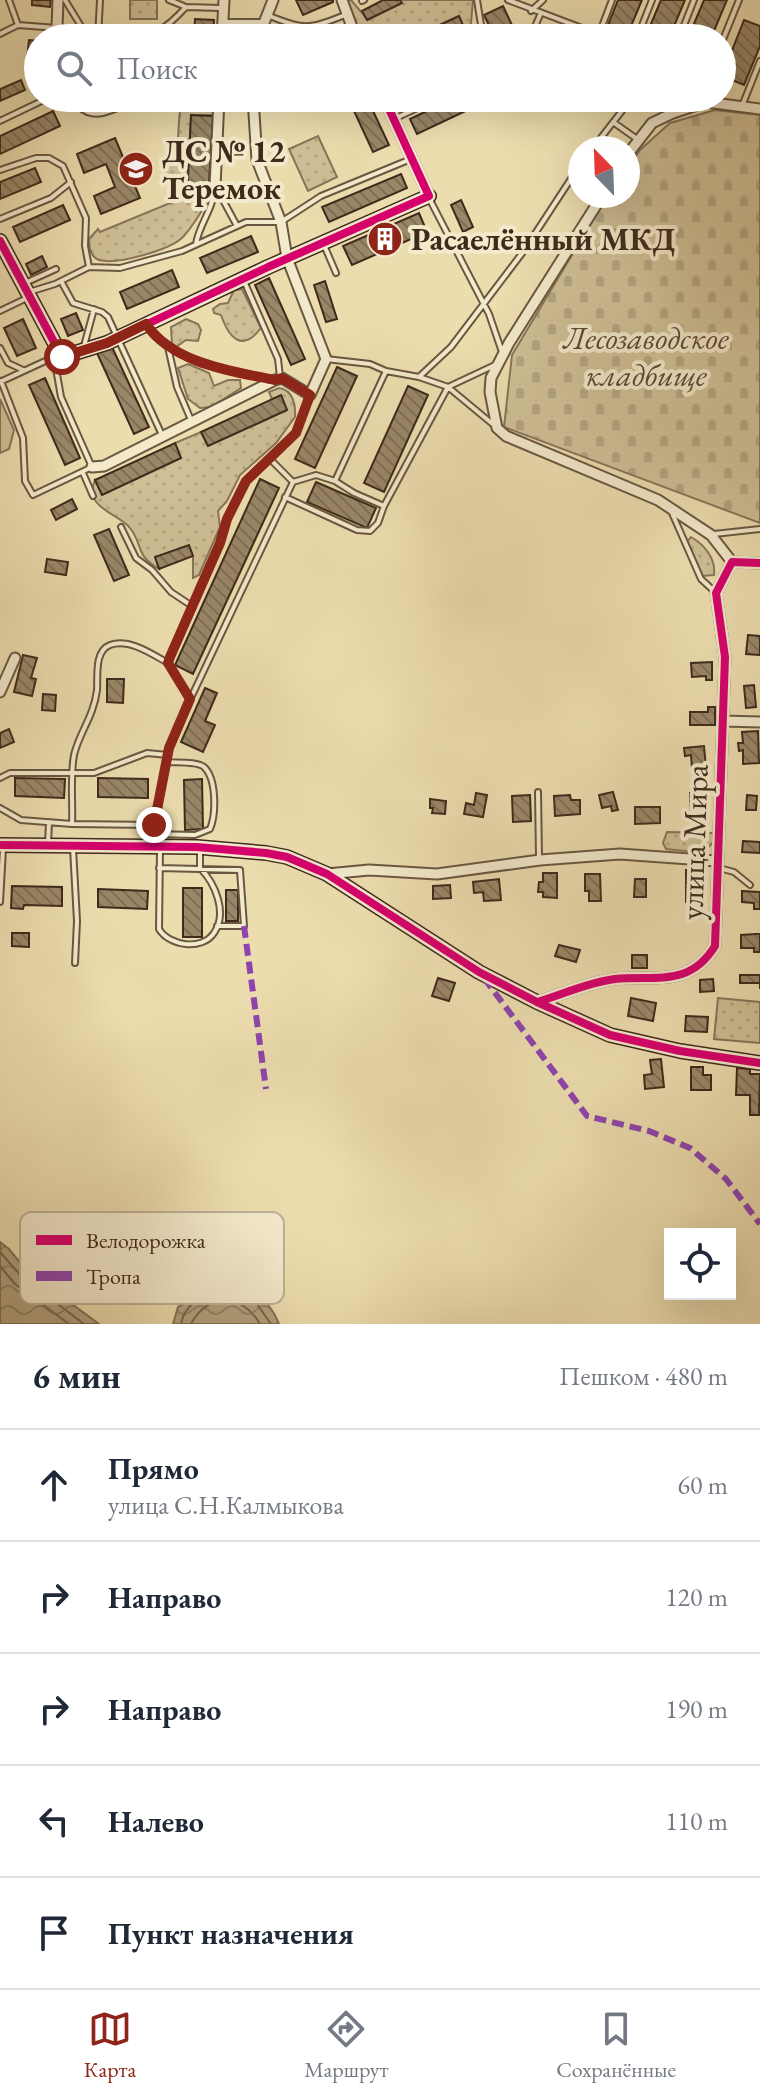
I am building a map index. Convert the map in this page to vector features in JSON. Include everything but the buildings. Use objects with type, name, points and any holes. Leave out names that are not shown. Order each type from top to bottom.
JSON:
[{"type":"street","points":[[57,24],[58,0]]},
{"type":"street","points":[[342,0],[351,24]]},
{"type":"street","points":[[264,24],[273,1]]},
{"type":"street","points":[[223,22],[224,4]]},
{"type":"street","points":[[736,105],[760,109]]},
{"type":"street","points":[[215,187],[218,112]]},
{"type":"street","points":[[92,467],[104,466],[278,379],[310,395],[326,359],[287,258],[281,222],[257,160],[254,112]]},
{"type":"street","points":[[0,241],[57,356],[83,351],[429,196],[390,112]]},
{"type":"street","points":[[640,137],[652,123],[673,113]]},
{"type":"street","points":[[595,208],[491,378],[490,392],[497,428],[506,436],[658,500],[711,535],[732,562]]},
{"type":"street","points":[[716,593],[732,562]]},
{"type":"street","points":[[732,562],[760,563]]},
{"type":"street","name":"улица Мира","points":[[537,1002],[613,979],[659,980],[684,973],[706,961],[715,946],[725,657],[716,593]]},
{"type":"street","points":[[0,692],[15,658]]},
{"type":"street","points":[[723,721],[760,722]]},
{"type":"street","points":[[2,845],[154,842],[287,857],[327,874],[479,972],[610,1035],[680,1051],[760,1063]]},
{"type":"street","points":[[327,874],[369,870],[437,874],[540,860],[620,854],[717,864]]},
{"type":"lane","points":[[9,0],[18,25]]},
{"type":"lane","points":[[65,0],[80,24]]},
{"type":"lane","points":[[99,24],[100,0]]},
{"type":"lane","points":[[169,0],[186,7],[224,4]]},
{"type":"lane","points":[[261,0],[273,1]]},
{"type":"lane","points":[[477,0],[481,24]]},
{"type":"lane","points":[[508,0],[570,24]]},
{"type":"lane","points":[[531,11],[543,0]]},
{"type":"lane","points":[[603,24],[612,0]]},
{"type":"lane","points":[[643,24],[652,0]]},
{"type":"lane","points":[[685,24],[694,0]]},
{"type":"lane","points":[[729,24],[739,0]]},
{"type":"lane","points":[[170,24],[186,7]]},
{"type":"lane","points":[[321,24],[347,14]]},
{"type":"lane","points":[[536,24],[541,14]]},
{"type":"lane","points":[[223,22],[266,18],[288,24]]},
{"type":"lane","points":[[0,34],[18,25],[24,25]]},
{"type":"lane","points":[[742,106],[760,61]]},
{"type":"lane","points":[[0,121],[24,110]]},
{"type":"lane","points":[[393,119],[408,112]]},
{"type":"lane","points":[[602,136],[621,112]]},
{"type":"lane","points":[[613,122],[634,136]]},
{"type":"lane","points":[[0,170],[36,158],[49,158],[63,166],[86,218],[85,246],[89,267]]},
{"type":"lane","points":[[26,292],[61,281],[89,267],[120,268],[196,244],[246,222],[281,222],[321,196],[411,159]]},
{"type":"lane","points":[[0,219],[51,198],[71,182]]},
{"type":"lane","points":[[419,377],[451,347],[523,252],[568,183]]},
{"type":"lane","points":[[215,187],[237,226]]},
{"type":"lane","points":[[196,244],[198,229],[214,202],[215,187]]},
{"type":"lane","points":[[285,497],[357,530],[374,528],[448,387],[501,359],[483,303],[429,196]]},
{"type":"lane","points":[[323,243],[336,273]]},
{"type":"lane","points":[[0,311],[56,269]]},
{"type":"lane","points":[[146,324],[155,337],[168,347],[213,367],[278,379],[278,359],[243,278]]},
{"type":"lane","points":[[61,281],[73,303],[108,317],[163,437]]},
{"type":"lane","points":[[83,351],[94,309]]},
{"type":"lane","points":[[168,347],[177,387],[193,423]]},
{"type":"lane","points":[[0,348],[8,363],[25,370]]},
{"type":"lane","points":[[57,356],[61,397],[92,467],[30,494],[25,481],[23,438],[1,382],[57,356]]},
{"type":"lane","points":[[326,359],[370,364],[448,387],[497,428]]},
{"type":"lane","points":[[335,481],[386,371]]},
{"type":"lane","points":[[168,663],[220,543],[227,519],[246,481],[296,433],[310,395]]},
{"type":"lane","points":[[270,459],[293,482]]},
{"type":"lane","points":[[82,472],[93,496]]},
{"type":"lane","points":[[200,848],[200,868],[208,877],[219,901],[217,926],[213,936],[201,943],[172,942],[164,937],[157,919],[159,868],[154,842],[154,825],[168,755],[190,699],[285,497],[293,482],[316,475],[335,481],[384,506]]},
{"type":"lane","points":[[670,507],[701,579],[716,593]]},
{"type":"lane","points":[[121,527],[136,558],[152,570],[171,592],[192,606]]},
{"type":"lane","points":[[711,535],[760,529]]},
{"type":"lane","points":[[72,824],[74,755],[90,720],[103,649],[108,645],[134,645],[168,663],[190,699]]},
{"type":"lane","points":[[0,778],[10,773],[94,773],[147,753],[168,755]]},
{"type":"lane","points":[[154,842],[195,835],[210,829],[213,823],[212,780],[205,768],[167,762]]},
{"type":"lane","points":[[538,792],[540,860]]},
{"type":"lane","points":[[0,808],[21,820],[154,825]]},
{"type":"lane","points":[[48,845],[49,822]]},
{"type":"lane","points":[[0,902],[2,845]]},
{"type":"lane","points":[[73,845],[77,921],[75,963]]},
{"type":"lane","points":[[717,864],[750,885]]},
{"type":"lane","points":[[159,868],[240,870],[244,926],[217,926]]},
{"type":"green space","points":[[130,0],[157,0],[157,19],[130,19]]},
{"type":"green space","points":[[346,0],[351,0],[368,20],[401,3],[400,0],[473,0],[470,24],[462,24],[458,16],[441,24],[355,24]]},
{"type":"green space","points":[[180,112],[216,112],[216,115],[191,116],[187,199],[208,200],[183,237],[176,242],[130,258],[96,259],[89,239],[98,229],[100,232],[175,201],[163,166],[177,147]]},
{"type":"green space","name":"Лесозаводское кладбище","points":[[708,112],[760,115],[760,523],[504,427],[512,355],[600,208],[640,208],[640,150],[670,123]]},
{"type":"green space","points":[[318,136],[337,177],[308,191],[289,149]]},
{"type":"green space","points":[[242,289],[261,328],[254,336],[242,341],[232,336],[221,315],[214,313],[213,309],[228,303],[234,290]]},
{"type":"green space","points":[[186,319],[198,324],[201,330],[198,341],[186,340],[176,347],[172,344],[171,327]]},
{"type":"green space","points":[[188,364],[209,373],[214,386],[228,380],[240,380],[241,388],[211,407],[200,408],[188,399],[178,368]]},
{"type":"green space","points":[[279,388],[288,392],[293,399],[295,417],[276,443],[240,475],[227,501],[218,511],[220,527],[199,575],[193,578],[193,557],[189,546],[156,557],[159,569],[151,564],[130,528],[94,498],[95,480],[102,495],[181,458],[175,443],[201,432],[208,446],[287,410],[281,396],[272,399],[269,392]]},
{"type":"green space","points":[[0,399],[14,430],[9,449],[0,453]]},
{"type":"green space","points":[[691,537],[708,553],[714,575],[702,576],[687,542]]},
{"type":"green space","points":[[667,832],[713,833],[714,841],[704,853],[666,849],[663,843]]},
{"type":"green space","points":[[718,998],[760,1002],[760,1043],[714,1039]]},
{"type":"water","points":[[0,1242],[20,1263],[20,1304],[72,1304],[99,1324],[0,1324]]},
{"type":"water","points":[[184,1304],[267,1304],[279,1324],[173,1324],[178,1307]]},
{"type":"marked path","points":[[244,926],[266,1089]]},
{"type":"marked path","points":[[484,978],[587,1116],[649,1131],[690,1148],[726,1179],[760,1224]]},
{"type":"cycle path","points":[[0,241],[62,357],[107,343],[429,196],[390,112]]},
{"type":"cycle path","points":[[537,1002],[605,981],[682,974],[705,959],[715,946],[725,657],[716,593],[732,562],[760,563]]},
{"type":"cycle path","points":[[0,845],[197,847],[287,857],[327,874],[479,972],[610,1035],[680,1051],[760,1063]]},
{"type":"place","name":"ДС № 12 Теремок","points":[[136,169]]},
{"type":"place","name":"Расаелённый МКД","points":[[385,239]]},
{"type":"route","points":[[62,357],[107,343],[146,324],[155,337],[168,347],[213,367],[275,380],[282,378],[310,395],[296,433],[246,481],[170,657],[168,663],[190,699],[169,748],[154,825]]}]
